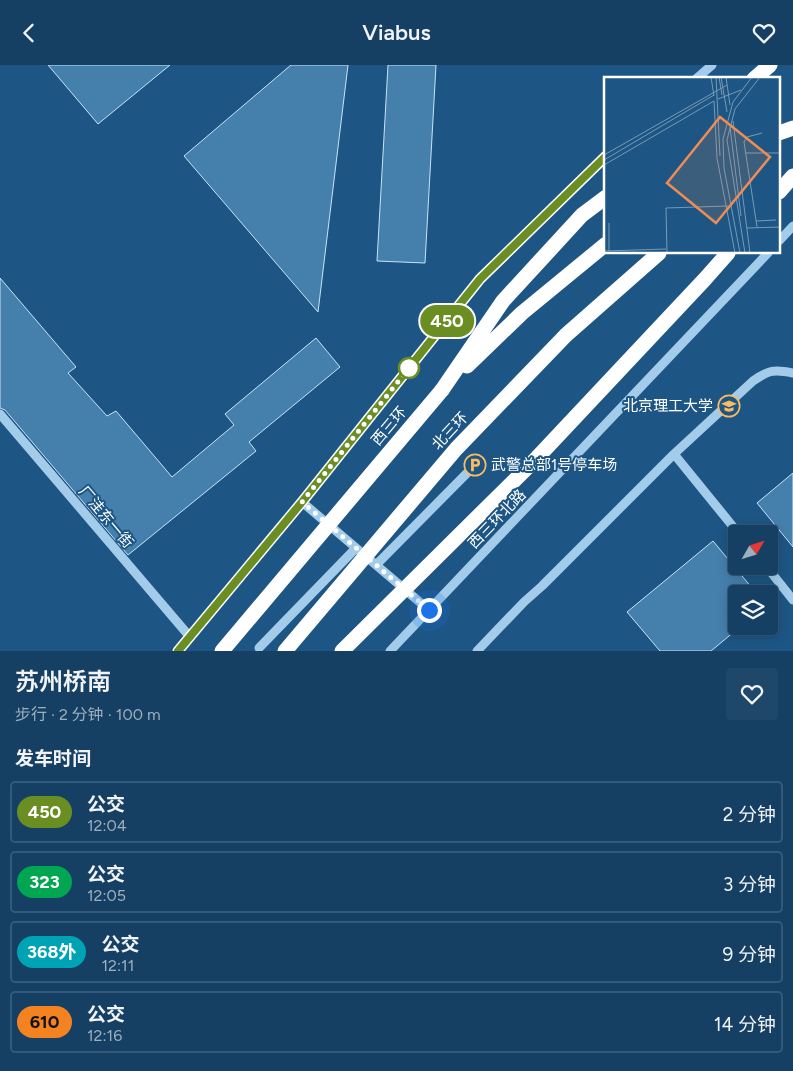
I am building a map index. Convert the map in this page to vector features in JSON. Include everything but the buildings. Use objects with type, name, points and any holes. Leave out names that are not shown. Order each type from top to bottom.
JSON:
[{"type":"highway","points":[[756,77],[770,65]]},
{"type":"highway","points":[[780,133],[793,128]]},
{"type":"highway","points":[[780,180],[793,175]]},
{"type":"highway","points":[[780,191],[793,175]]},
{"type":"highway","points":[[442,390],[503,301],[582,215],[604,198]]},
{"type":"highway","name":"西三环","points":[[222,651],[442,390],[522,313],[604,246]]},
{"type":"highway","name":"北三环","points":[[285,651],[456,449],[566,335],[658,254]]},
{"type":"highway","points":[[342,651],[534,461],[727,254]]},
{"type":"street","points":[[698,77],[712,65]]},
{"type":"street","points":[[178,651],[302,502],[480,279],[604,158]]},
{"type":"street","points":[[780,240],[793,225]]},
{"type":"street","name":"西三环北路","points":[[390,651],[767,254]]},
{"type":"street","points":[[477,651],[674,454],[753,381],[766,372],[793,373]]},
{"type":"street","name":"厂洼东一街","points":[[0,414],[190,637]]},
{"type":"street","points":[[674,454],[732,525]]},
{"type":"street","points":[[376,565],[475,465]]},
{"type":"street","points":[[302,502],[429,610]]},
{"type":"street","points":[[259,648],[356,548]]},
{"type":"street","points":[[773,575],[793,600]]},
{"type":"bus line","name":"450","points":[[178,651],[302,502],[480,279],[604,158]]},
{"type":"place","name":"北京理工大学","points":[[729,406]]},
{"type":"place","name":"武警总部1号停车场","points":[[475,465]]},
{"type":"route","points":[[409,368],[302,502],[429,610]]}]
